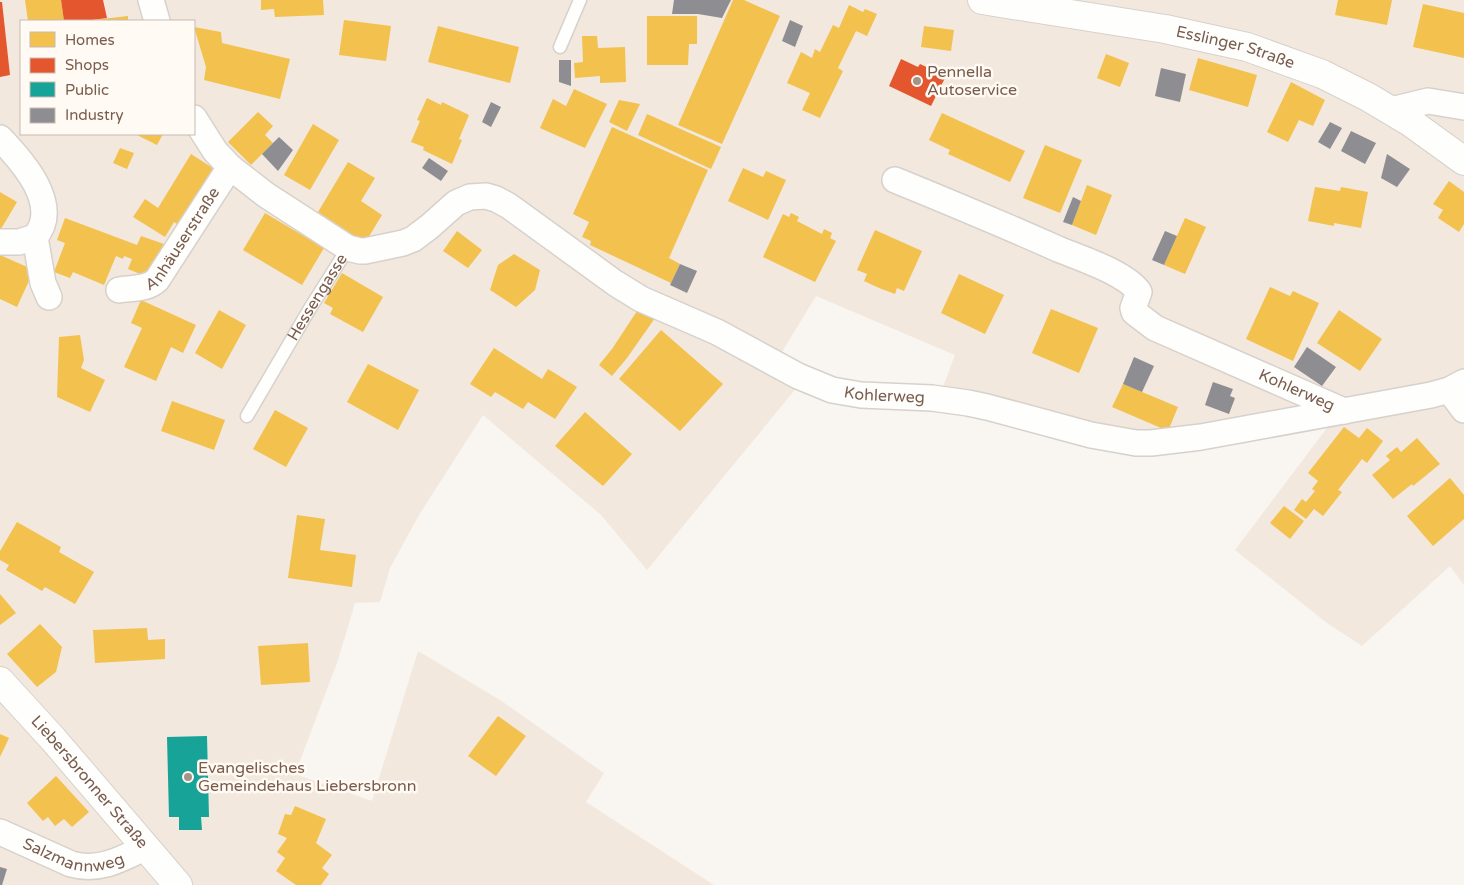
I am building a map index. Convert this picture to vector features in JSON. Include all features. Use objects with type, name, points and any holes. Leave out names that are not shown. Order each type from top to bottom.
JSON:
[{"type":"street","points":[[151,0],[157,20]]},
{"type":"street","name":"Esslinger Straße","points":[[982,0],[1165,29],[1247,47],[1322,74],[1368,96],[1464,161]]},
{"type":"street","points":[[1391,110],[1428,101],[1464,107]]},
{"type":"street","points":[[195,120],[215,151],[230,167],[266,195],[348,248]]},
{"type":"street","points":[[0,138],[19,158],[33,180],[41,197],[44,210],[44,222],[35,237],[19,242],[0,242]]},
{"type":"street","name":"Anhäuserstraße","points":[[120,290],[145,286],[157,280],[230,167]]},
{"type":"street","name":"Kohlerweg","points":[[895,180],[1117,274],[1139,292],[1134,312],[1155,328],[1344,411]]},
{"type":"street","name":"Kohlerweg","points":[[470,197],[486,196],[496,199],[509,206],[615,283],[641,299],[717,332],[798,376],[832,390],[861,395],[932,398],[968,403],[1091,435],[1143,444],[1201,437],[1431,395],[1456,386]]},
{"type":"street","name":"Hessengasse","points":[[348,248],[365,251],[413,239],[430,227],[456,203],[470,197]]},
{"type":"street","points":[[35,237],[43,283],[49,297]]},
{"type":"street","points":[[1456,386],[1464,410]]},
{"type":"street","name":"Liebersbronner Straße","points":[[0,681],[53,739],[178,885]]},
{"type":"street","name":"Salzmannweg","points":[[0,832],[71,864],[83,867],[114,862],[146,847]]},
{"type":"lane","points":[[560,47],[580,0]]},
{"type":"lane","name":"Hessengasse","points":[[247,416],[348,248]]},
{"type":"shaded area","points":[[0,0],[1464,0],[1464,585],[1450,566],[1362,646],[1327,623],[1235,550],[1330,424],[1147,437],[941,392],[955,355],[816,296],[771,370],[798,386],[647,570],[601,515],[483,415],[419,515],[390,568],[380,602],[355,603],[338,660],[295,774],[372,801],[418,651],[500,700],[604,773],[586,802],[714,885],[0,885]]},
{"type":"building: Homes","points":[[25,0],[61,0],[64,20],[28,20]]},
{"type":"building: Homes","points":[[261,0],[323,0],[324,15],[275,17],[274,9],[261,10]]},
{"type":"building: Homes","points":[[733,0],[744,0],[780,16],[722,144],[678,125]]},
{"type":"building: Homes","points":[[1338,0],[1392,0],[1387,25],[1335,15]]},
{"type":"building: Homes","points":[[1423,4],[1464,13],[1464,58],[1413,47]]},
{"type":"building: Homes","points":[[849,5],[863,12],[865,9],[877,14],[867,36],[856,31],[838,68],[843,71],[820,118],[802,110],[810,93],[787,83],[801,52],[812,58],[815,49],[820,52],[833,25],[839,28]]},
{"type":"building: Homes","points":[[128,16],[128,20],[93,20]]},
{"type":"building: Homes","points":[[647,16],[697,16],[697,44],[689,44],[688,65],[647,65]]},
{"type":"building: Homes","points":[[344,20],[391,26],[386,61],[339,55]]},
{"type":"building: Homes","points":[[438,26],[519,47],[510,83],[428,62]]},
{"type":"building: Homes","points":[[924,26],[954,30],[951,51],[921,47]]},
{"type":"building: Homes","points":[[195,27],[221,32],[222,43],[290,59],[280,99],[204,80],[206,67]]},
{"type":"building: Homes","points":[[582,36],[597,36],[598,48],[625,47],[626,82],[600,83],[600,76],[575,78],[574,63],[583,62]]},
{"type":"building: Homes","points":[[1106,54],[1129,63],[1120,87],[1097,78]]},
{"type":"building: Homes","points":[[1198,58],[1257,75],[1248,107],[1189,90]]},
{"type":"building: Homes","points":[[1291,82],[1325,100],[1313,126],[1299,120],[1288,142],[1267,132]]},
{"type":"building: Homes","points":[[574,89],[607,104],[585,148],[540,128],[553,99],[566,106]]},
{"type":"building: Homes","points":[[427,98],[441,105],[442,102],[469,115],[459,139],[462,140],[452,164],[423,150],[424,147],[411,142],[420,121],[417,120]]},
{"type":"building: Homes","points":[[619,100],[640,104],[627,131],[609,122]]},
{"type":"building: Homes","points":[[258,112],[273,126],[265,135],[273,143],[251,165],[228,142]]},
{"type":"building: Homes","points":[[942,113],[1025,151],[1010,182],[948,154],[950,150],[929,140]]},
{"type":"building: Homes","points":[[647,114],[721,147],[711,169],[638,135]]},
{"type":"building: Homes","points":[[313,124],[339,140],[310,190],[284,175]]},
{"type":"building: Homes","points":[[612,127],[708,170],[669,258],[680,264],[671,283],[590,245],[591,241],[582,237],[589,222],[573,214]]},
{"type":"building: Homes","points":[[137,135],[162,135],[157,145]]},
{"type":"building: Homes","points":[[1045,145],[1082,160],[1060,213],[1023,198]]},
{"type":"building: Homes","points":[[120,148],[134,153],[127,169],[113,163]]},
{"type":"building: Homes","points":[[191,154],[219,172],[183,228],[174,222],[165,237],[133,217],[145,199],[158,208]]},
{"type":"building: Homes","points":[[348,162],[375,178],[361,201],[382,215],[365,243],[318,212]]},
{"type":"building: Homes","points":[[743,168],[763,177],[766,171],[786,180],[768,220],[728,201]]},
{"type":"building: Homes","points":[[1449,181],[1464,192],[1464,224],[1459,232],[1438,218],[1443,210],[1433,204]]},
{"type":"building: Homes","points":[[1087,185],[1112,195],[1096,235],[1072,225]]},
{"type":"building: Homes","points":[[1315,187],[1340,191],[1341,187],[1368,192],[1361,228],[1334,223],[1334,226],[1308,221]]},
{"type":"building: Homes","points":[[0,192],[17,202],[1,229],[0,228]]},
{"type":"building: Homes","points":[[265,213],[324,248],[302,285],[243,250]]},
{"type":"building: Homes","points":[[791,213],[799,217],[797,221],[822,234],[824,229],[832,233],[830,238],[836,241],[815,282],[763,257],[783,214],[789,217]]},
{"type":"building: Homes","points":[[65,218],[137,245],[141,236],[164,244],[150,278],[128,269],[132,259],[124,256],[123,259],[116,256],[104,285],[73,272],[70,278],[54,272],[65,243],[57,240]]},
{"type":"building: Homes","points":[[1185,218],[1206,227],[1185,274],[1164,265]]},
{"type":"building: Homes","points":[[875,230],[922,251],[904,291],[897,288],[895,294],[879,288],[864,281],[867,274],[857,270]]},
{"type":"building: Homes","points":[[457,231],[482,250],[468,268],[443,251]]},
{"type":"building: Homes","points":[[514,254],[540,270],[535,290],[516,307],[490,290],[498,265]]},
{"type":"building: Homes","points":[[0,255],[34,270],[17,307],[0,299]]},
{"type":"building: Homes","points":[[342,273],[383,297],[363,332],[330,314],[333,308],[324,303]]},
{"type":"building: Homes","points":[[959,274],[1004,295],[985,334],[941,313]]},
{"type":"building: Homes","points":[[1270,287],[1290,296],[1293,291],[1319,303],[1293,361],[1246,339]]},
{"type":"building: Homes","points":[[141,300],[196,325],[183,353],[171,347],[156,381],[124,367],[142,328],[131,323]]},
{"type":"building: Homes","points":[[639,308],[655,318],[612,376],[599,365]]},
{"type":"building: Homes","points":[[1051,309],[1098,328],[1079,373],[1032,353]]},
{"type":"building: Homes","points":[[219,310],[246,325],[222,369],[195,353]]},
{"type":"building: Homes","points":[[1339,310],[1382,339],[1360,371],[1317,343]]},
{"type":"building: Homes","points":[[661,330],[723,384],[680,431],[619,379]]},
{"type":"building: Homes","points":[[80,335],[84,360],[81,368],[105,380],[90,412],[57,397],[59,337]]},
{"type":"building: Homes","points":[[494,348],[542,379],[548,369],[577,387],[555,419],[528,402],[523,409],[495,392],[491,397],[470,384]]},
{"type":"building: Homes","points":[[368,364],[419,390],[398,430],[347,402]]},
{"type":"building: Homes","points":[[1123,384],[1178,407],[1168,431],[1112,407]]},
{"type":"building: Homes","points":[[172,401],[225,420],[214,450],[161,431]]},
{"type":"building: Homes","points":[[275,410],[308,428],[286,467],[253,449]]},
{"type":"building: Homes","points":[[585,412],[632,454],[603,486],[555,446]]},
{"type":"building: Homes","points":[[1344,427],[1359,438],[1367,428],[1383,441],[1367,463],[1362,459],[1338,490],[1342,492],[1323,516],[1314,509],[1306,519],[1294,510],[1302,499],[1306,502],[1315,491],[1312,489],[1318,481],[1308,473]]},
{"type":"building: Homes","points":[[1417,438],[1440,464],[1413,486],[1412,484],[1393,499],[1372,475],[1390,460],[1386,456],[1397,447],[1401,452]]},
{"type":"building: Homes","points":[[1450,478],[1464,495],[1464,519],[1433,546],[1407,516]]},
{"type":"building: Homes","points":[[1284,506],[1304,521],[1290,539],[1270,523]]},
{"type":"building: Homes","points":[[297,515],[325,519],[320,550],[356,555],[352,587],[288,578]]},
{"type":"building: Homes","points":[[17,522],[61,547],[59,552],[94,572],[75,604],[45,587],[42,591],[6,570],[9,565],[0,560],[0,551]]},
{"type":"building: Homes","points":[[0,594],[16,613],[0,625]]},
{"type":"building: Homes","points":[[40,624],[62,647],[56,672],[37,687],[7,654]]},
{"type":"building: Homes","points":[[147,628],[148,640],[165,639],[165,659],[95,663],[93,630]]},
{"type":"building: Homes","points":[[308,643],[310,682],[261,685],[258,646]]},
{"type":"building: Homes","points":[[498,716],[526,736],[496,776],[468,756]]},
{"type":"building: Homes","points":[[0,734],[9,738],[0,757]]},
{"type":"building: Homes","points":[[56,776],[89,812],[72,827],[64,819],[55,826],[48,817],[43,821],[27,803]]},
{"type":"building: Homes","points":[[295,806],[326,819],[316,843],[332,855],[322,868],[329,874],[321,885],[296,885],[276,871],[285,858],[277,852],[287,838],[278,834],[285,814],[291,815]]},
{"type":"building: Shops","points":[[61,0],[103,0],[107,18],[64,20]]},
{"type":"building: Shops","points":[[0,2],[2,2],[10,75],[0,77]]},
{"type":"building: Shops","name":"Pennella Autoservice","points":[[901,59],[918,67],[920,64],[946,76],[931,106],[889,86]]},
{"type":"building: Public","name":"Evangelisches Gemeindehaus Liebersbronn","points":[[207,736],[209,817],[201,817],[202,830],[179,830],[179,817],[169,817],[167,737]]},
{"type":"building: Industry","points":[[674,0],[731,0],[722,18],[698,14],[672,14]]},
{"type":"building: Industry","points":[[790,20],[803,26],[795,47],[782,41]]},
{"type":"building: Industry","points":[[559,60],[571,60],[571,86],[559,82]]},
{"type":"building: Industry","points":[[1161,68],[1186,74],[1180,102],[1155,96]]},
{"type":"building: Industry","points":[[491,102],[501,107],[491,127],[482,122]]},
{"type":"building: Industry","points":[[1330,122],[1342,128],[1330,149],[1318,142]]},
{"type":"building: Industry","points":[[1351,131],[1376,143],[1365,164],[1341,151]]},
{"type":"building: Industry","points":[[279,137],[293,150],[278,171],[262,154]]},
{"type":"building: Industry","points":[[1387,154],[1410,169],[1397,187],[1381,178]]},
{"type":"building: Industry","points":[[429,158],[448,171],[441,181],[422,168]]},
{"type":"building: Industry","points":[[1073,197],[1081,201],[1072,225],[1063,222]]},
{"type":"building: Industry","points":[[1165,231],[1177,236],[1164,265],[1152,260]]},
{"type":"building: Industry","points":[[680,264],[697,271],[687,293],[670,285]]},
{"type":"building: Industry","points":[[1307,347],[1336,367],[1322,386],[1294,367]]},
{"type":"building: Industry","points":[[1134,357],[1154,366],[1142,392],[1123,384]]},
{"type":"building: Industry","points":[[1213,382],[1233,389],[1230,396],[1235,398],[1229,414],[1205,405]]},
{"type":"building: Industry","points":[[0,867],[7,869],[2,885],[0,885]]},
{"type":"place","name":"Pennella Autoservice","points":[[917,81]]},
{"type":"place","name":"Evangelisches Gemeindehaus Liebersbronn","points":[[188,777]]}]
